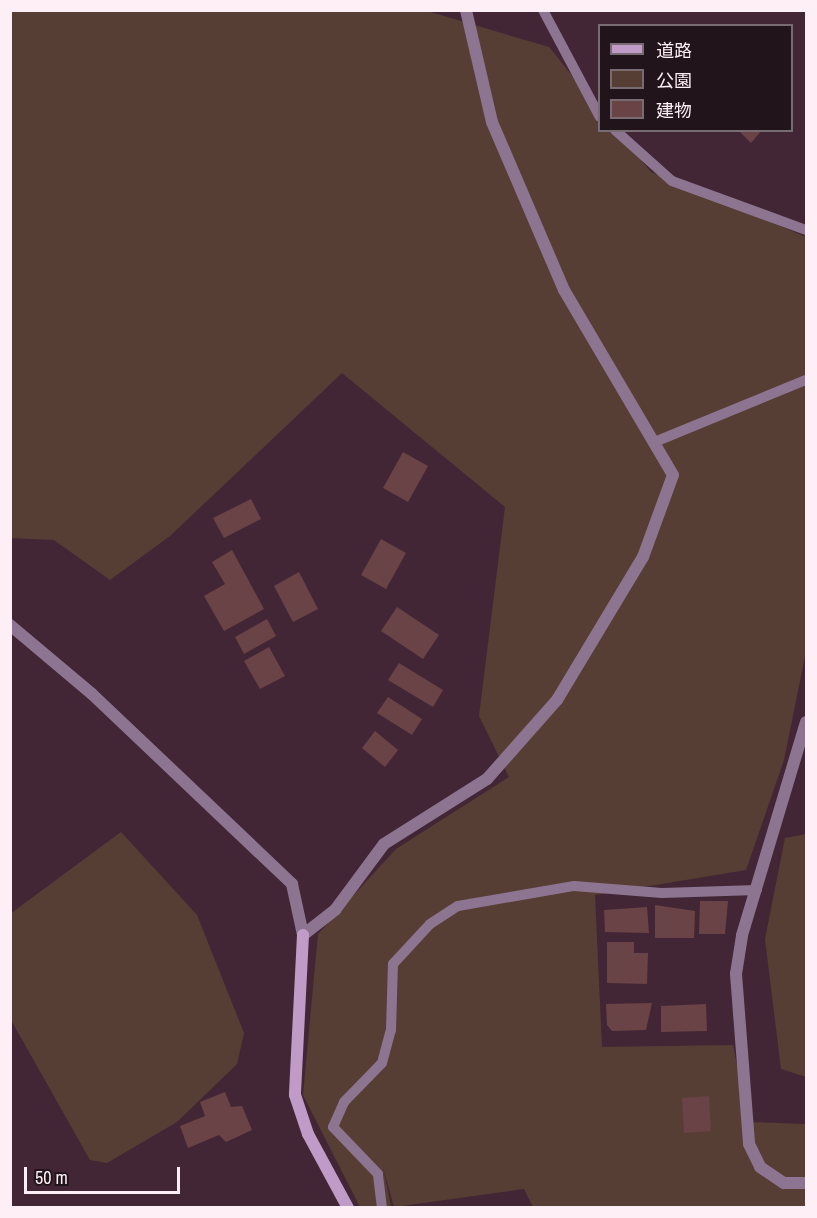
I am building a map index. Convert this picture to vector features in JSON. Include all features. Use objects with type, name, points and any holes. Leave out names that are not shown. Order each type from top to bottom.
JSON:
[{"type":"street","points":[[303,935],[335,910],[384,844],[487,779],[557,700],[644,557],[664,507],[673,475],[657,441],[564,290],[492,122],[466,10]]},
{"type":"street","points":[[10,625],[92,694],[292,884],[303,935],[295,1095],[308,1134],[348,1208]]},
{"type":"street","points":[[807,722],[736,974],[748,1144],[760,1167],[784,1183],[807,1183]]},
{"type":"lane","points":[[543,10],[598,113]]},
{"type":"lane","points":[[617,132],[672,181],[807,230]]},
{"type":"lane","points":[[657,441],[807,380]]},
{"type":"lane","points":[[382,1208],[378,1174],[333,1127],[344,1102],[382,1064],[391,1030],[393,964],[430,924],[458,906],[574,886],[662,893],[758,891]]},
{"type":"green space","points":[[11,11],[427,11],[549,47],[598,108],[598,132],[618,132],[651,172],[806,237],[806,651],[784,760],[746,870],[595,895],[602,1047],[733,1045],[748,1122],[806,1124],[806,1207],[533,1207],[524,1189],[394,1207],[383,1167],[391,1206],[360,1207],[303,1095],[318,934],[396,849],[509,777],[479,716],[505,507],[342,373],[170,536],[110,580],[54,540],[11,538]]},
{"type":"green space","points":[[121,832],[197,915],[244,1033],[237,1064],[177,1122],[107,1163],[90,1160],[11,1020],[10,914]]},
{"type":"green space","points":[[806,834],[806,1077],[781,1069],[765,939],[785,838]]},
{"type":"building","points":[[740,132],[760,132],[751,143]]},
{"type":"building","points":[[403,452],[428,466],[408,502],[383,488]]},
{"type":"building","points":[[251,499],[261,519],[224,538],[213,518]]},
{"type":"building","points":[[381,539],[406,553],[386,589],[361,575]]},
{"type":"building","points":[[232,550],[264,609],[224,631],[204,596],[225,584],[212,562]]},
{"type":"building","points":[[299,572],[318,609],[293,622],[274,586]]},
{"type":"building","points":[[397,607],[439,635],[423,659],[381,631]]},
{"type":"building","points":[[267,619],[276,636],[244,654],[235,637]]},
{"type":"building","points":[[269,647],[285,676],[260,689],[244,661]]},
{"type":"building","points":[[399,663],[443,690],[433,707],[388,680]]},
{"type":"building","points":[[388,697],[422,719],[412,735],[377,713]]},
{"type":"building","points":[[375,731],[398,750],[385,767],[362,748]]},
{"type":"building","points":[[700,901],[728,901],[725,934],[699,934]]},
{"type":"building","points":[[655,905],[695,911],[694,938],[655,938]]},
{"type":"building","points":[[647,907],[649,933],[605,932],[604,910]]},
{"type":"building","points":[[607,942],[634,942],[634,953],[648,953],[647,984],[607,983]]},
{"type":"building","points":[[652,1003],[646,1030],[612,1031],[607,1025],[606,1004]]},
{"type":"building","points":[[706,1004],[707,1031],[661,1032],[661,1006]]},
{"type":"building","points":[[225,1092],[231,1107],[242,1106],[252,1130],[226,1142],[219,1135],[188,1148],[180,1126],[205,1116],[200,1102]]},
{"type":"building","points":[[709,1096],[711,1131],[684,1133],[682,1098]]}]
